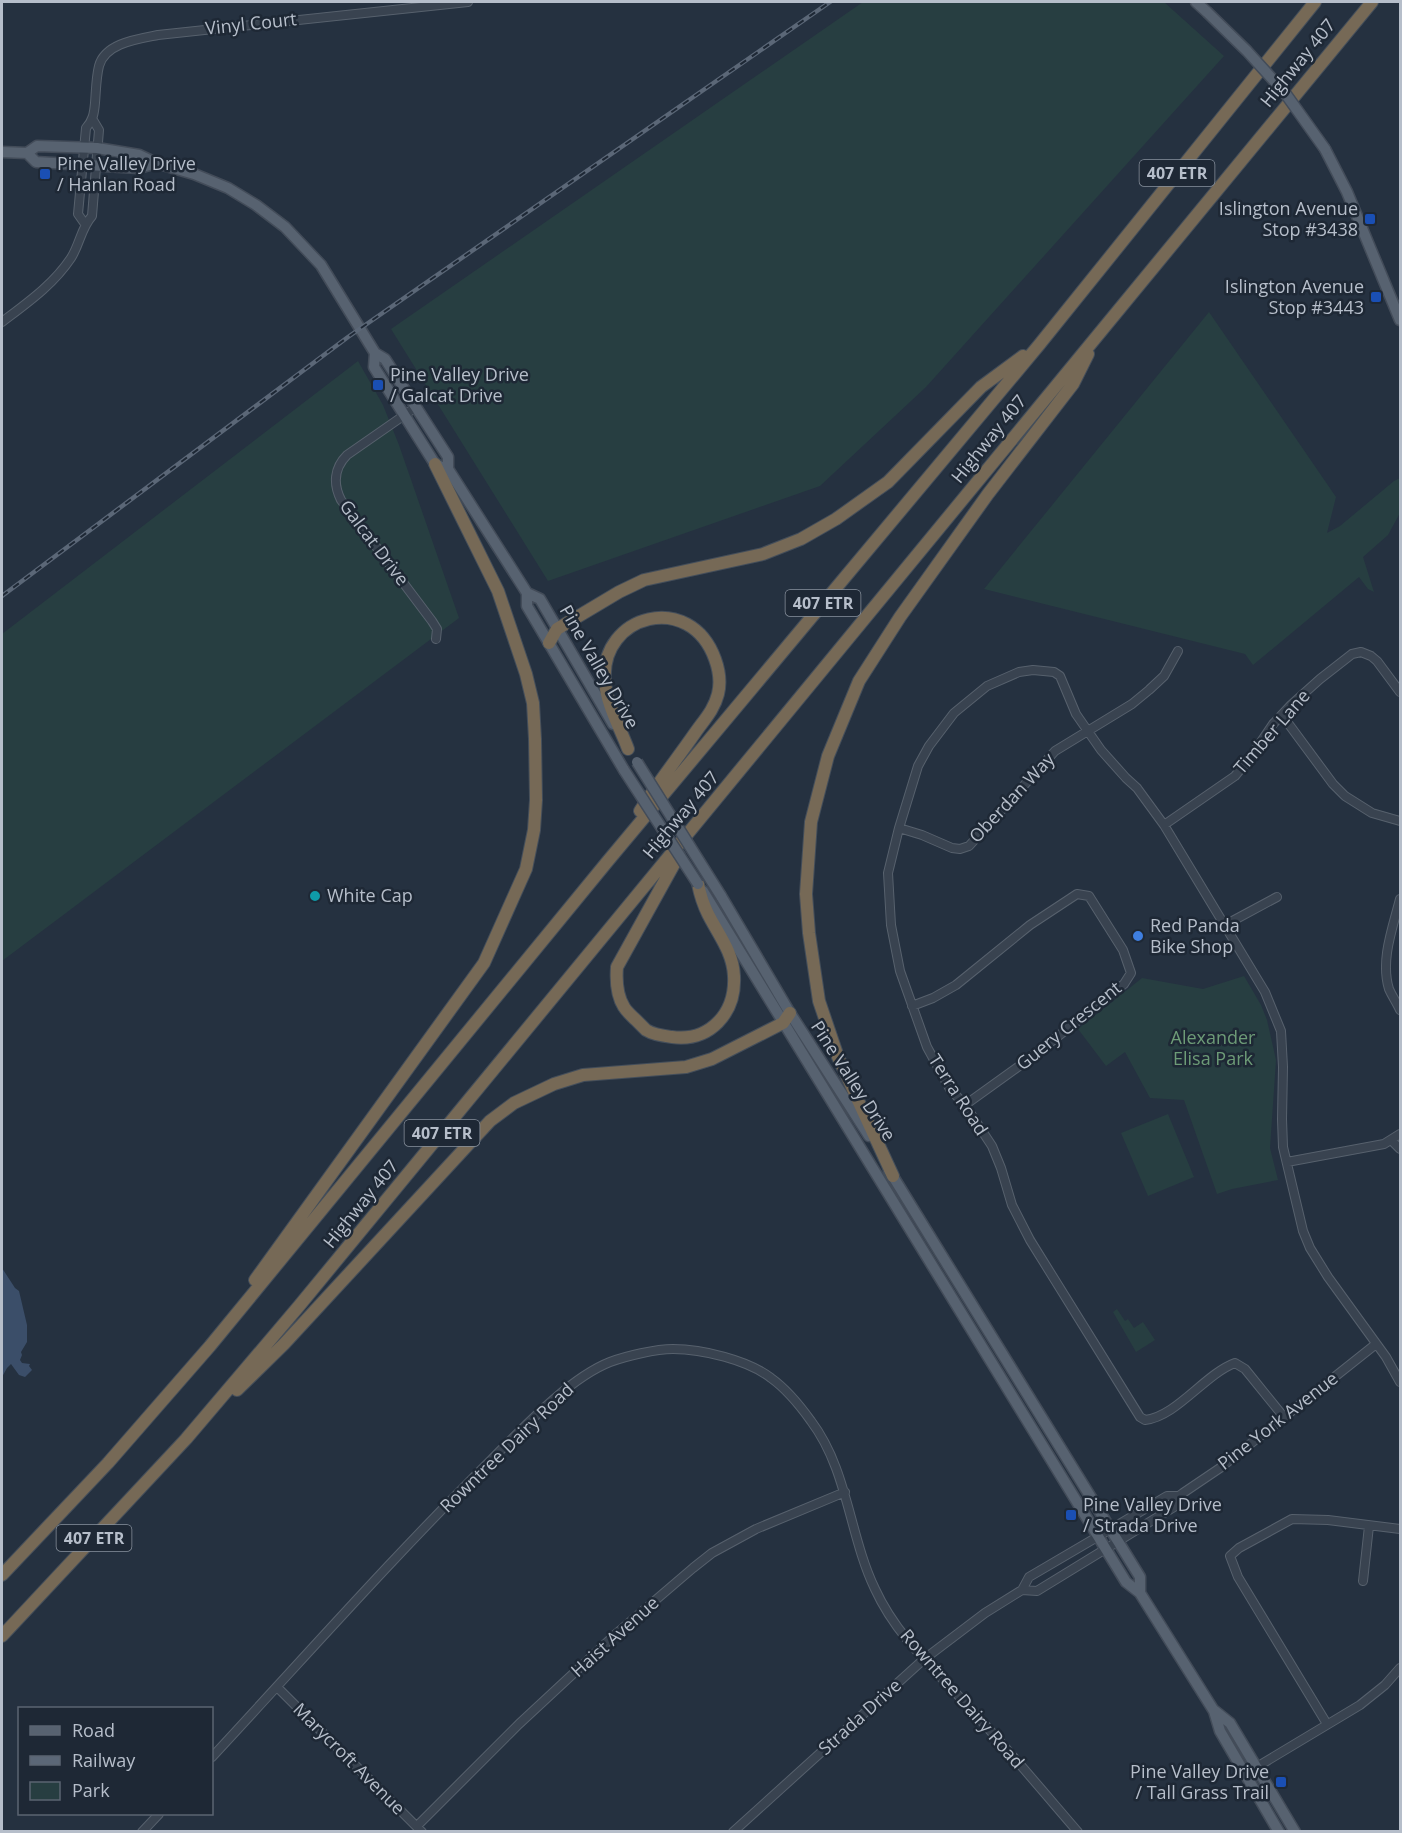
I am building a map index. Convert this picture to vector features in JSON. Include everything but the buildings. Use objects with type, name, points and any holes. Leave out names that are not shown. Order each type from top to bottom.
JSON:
[{"type":"highway","name":"Highway 407","points":[[2,1575],[108,1462],[210,1346],[607,862],[1039,345],[1315,2]]},
{"type":"highway","name":"Highway 407","points":[[2,1636],[186,1439],[299,1306],[1372,2]]},
{"type":"highway","points":[[893,1176],[838,1057],[819,1001],[806,894],[811,822],[828,756],[859,681],[900,617],[988,494],[1073,384],[1098,334]]},
{"type":"highway","points":[[549,643],[557,629],[619,592],[644,580],[763,554],[801,539],[836,519],[888,482],[981,387],[1039,345]]},
{"type":"highway","points":[[210,1346],[279,1245],[484,963],[526,869],[534,830],[536,800],[533,704],[526,674],[498,591],[435,464]]},
{"type":"highway","points":[[607,862],[647,800],[712,711],[718,694],[719,673],[711,646],[697,630],[677,619],[658,618],[639,623],[617,638],[608,651],[605,671],[607,696],[628,749]]},
{"type":"highway","points":[[696,825],[617,967],[616,983],[623,1006],[646,1030],[662,1036],[678,1038],[697,1036],[710,1029],[721,1019],[731,1004],[735,989],[732,959],[698,884]]},
{"type":"highway","points":[[186,1439],[284,1344],[490,1121],[514,1103],[554,1084],[583,1075],[686,1067],[712,1059],[787,1018]]},
{"type":"main road","points":[[1196,2],[1247,51],[1286,93],[1325,149],[1347,192],[1401,320]]},
{"type":"main road","name":"Pine Valley Drive","points":[[2,152],[27,153],[37,146],[97,148],[139,155],[156,163],[194,174],[228,189],[256,205],[285,227],[321,265],[375,353],[385,359],[448,457],[448,469],[527,593],[527,606],[624,770],[698,884]]},
{"type":"main road","name":"Pine Valley Drive","points":[[27,153],[36,162],[139,168],[156,163]]},
{"type":"main road","name":"Pine Valley Drive","points":[[375,353],[374,367],[435,464]]},
{"type":"main road","points":[[435,464],[448,469]]},
{"type":"main road","name":"Pine Valley Drive","points":[[527,593],[540,599],[628,749],[721,896],[787,1018],[1105,1550],[1126,1582],[1140,1593],[1214,1711],[1220,1731],[1279,1832]]},
{"type":"main road","name":"Pine Valley Drive","points":[[707,904],[858,1117],[1111,1528],[1140,1577],[1140,1593]]},
{"type":"main road","name":"Pine Valley Drive","points":[[1214,1711],[1230,1723],[1295,1832]]},
{"type":"street","name":"Vinyl Court","points":[[85,224],[78,214],[86,128],[93,120],[99,65],[103,56],[112,49],[128,42],[165,34],[468,2]]},
{"type":"street","name":"Vinyl Court","points":[[2,321],[38,295],[57,275],[80,243],[85,224],[92,216],[99,129],[93,120]]},
{"type":"street","name":"Galcat Drive","points":[[416,407],[343,459],[336,472],[336,487],[340,500],[435,626],[436,639]]},
{"type":"street","name":"Oberdan Way","points":[[899,828],[952,848],[960,849],[969,846],[1054,751],[1132,704],[1164,676],[1178,651]]},
{"type":"street","name":"Timber Lane","points":[[1164,825],[1235,776],[1282,715],[1313,685],[1352,654],[1366,653],[1377,661],[1401,693]]},
{"type":"street","name":"Terra Road","points":[[1087,730],[1076,714],[1060,676],[1054,672],[1033,670],[1019,672],[987,686],[954,713],[929,746],[918,766],[888,873],[890,912],[900,971],[927,1047],[950,1089],[965,1105],[992,1146],[1012,1205],[1030,1240],[1140,1417],[1145,1420],[1158,1418],[1226,1367],[1235,1363],[1245,1370],[1283,1416]]},
{"type":"street","points":[[1282,715],[1333,784],[1345,796],[1372,813],[1401,821]]},
{"type":"street","points":[[1087,730],[1109,760],[1137,788],[1164,825],[1265,992],[1281,1032],[1283,1147],[1301,1224],[1311,1248],[1328,1277],[1386,1357],[1401,1382]]},
{"type":"street","name":"Guery Crescent","points":[[912,1006],[957,985],[1030,925],[1077,894],[1089,896],[1123,950],[1131,973],[1124,984],[1033,1056],[965,1105]]},
{"type":"street","points":[[1225,925],[1277,897]]},
{"type":"street","points":[[1401,899],[1388,952],[1387,975],[1389,989],[1401,1010]]},
{"type":"street","points":[[1287,1162],[1373,1146],[1401,1134]]},
{"type":"street","points":[[1391,1140],[1401,1149]]},
{"type":"street","name":"Pine York Avenue","points":[[1105,1550],[1174,1507],[1179,1496],[1220,1468],[1376,1344]]},
{"type":"street","name":"Rowntree Dairy Road","points":[[213,1756],[452,1498],[532,1419],[580,1378],[610,1362],[651,1351],[675,1349],[722,1356],[745,1363],[772,1378],[808,1416],[830,1452],[874,1588],[911,1646],[1078,1832]]},
{"type":"street","name":"Haist Avenue","points":[[420,1829],[519,1724],[617,1633],[693,1568],[712,1553],[756,1530],[844,1492]]},
{"type":"street","name":"Pine York Avenue","points":[[1111,1528],[1167,1496],[1179,1496]]},
{"type":"street","points":[[1327,1724],[1238,1577],[1230,1556],[1239,1548],[1292,1519],[1318,1519],[1401,1529]]},
{"type":"street","points":[[1363,1581],[1369,1526]]},
{"type":"street","name":"Strada Drive","points":[[738,1830],[924,1660],[985,1613],[1022,1590],[1029,1577],[1111,1528]]},
{"type":"street","name":"Strada Drive","points":[[1022,1590],[1037,1591],[1105,1550]]},
{"type":"street","points":[[1245,1774],[1375,1694],[1401,1668]]},
{"type":"street","name":"Marycroft Avenue","points":[[277,1688],[420,1829]]},
{"type":"street","points":[[142,1832],[158,1815]]},
{"type":"green space","points":[[863,2],[1164,2],[1224,56],[926,387],[820,486],[548,581],[391,329]]},
{"type":"green space","points":[[1209,312],[1336,497],[1327,533],[1340,526],[1400,478],[1400,513],[1388,535],[1363,557],[1374,592],[1368,589],[1359,577],[1253,665],[1245,654],[984,589]]},
{"type":"green space","points":[[358,361],[383,405],[399,445],[459,618],[2,961],[2,634]]},
{"type":"green space","name":"Alexander Elisa Park","points":[[1244,976],[1267,1020],[1276,1060],[1270,1148],[1278,1180],[1217,1194],[1184,1100],[1150,1098],[1125,1052],[1106,1066],[1078,1029],[1142,978],[1203,989]]},
{"type":"green space","points":[[1168,1114],[1194,1177],[1148,1196],[1121,1133]]},
{"type":"green space","points":[[1117,1309],[1125,1321],[1128,1319],[1134,1328],[1143,1322],[1155,1340],[1136,1352],[1113,1312]]},
{"type":"water","points":[[2,1268],[19,1291],[27,1325],[27,1342],[21,1352],[20,1360],[22,1363],[30,1364],[32,1370],[25,1377],[19,1375],[11,1364],[2,1377]]},
{"type":"railway","points":[[2,596],[348,337],[830,2]]},
{"type":"place","name":"Pine Valley Drive / Hanlan Road","points":[[45,174]]},
{"type":"place","name":"Islington Avenue Stop #3438","points":[[1370,219]]},
{"type":"place","name":"Islington Avenue Stop #3443","points":[[1376,297]]},
{"type":"place","name":"Pine Valley Drive / Galcat Drive","points":[[378,385]]},
{"type":"place","name":"White Cap","points":[[315,896]]},
{"type":"place","name":"Red Panda Bike Shop","points":[[1138,936]]},
{"type":"place","name":"Pine Valley Drive / Strada Drive","points":[[1071,1515]]},
{"type":"place","name":"Pine Valley Drive / Tall Grass Trail","points":[[1281,1782]]}]
